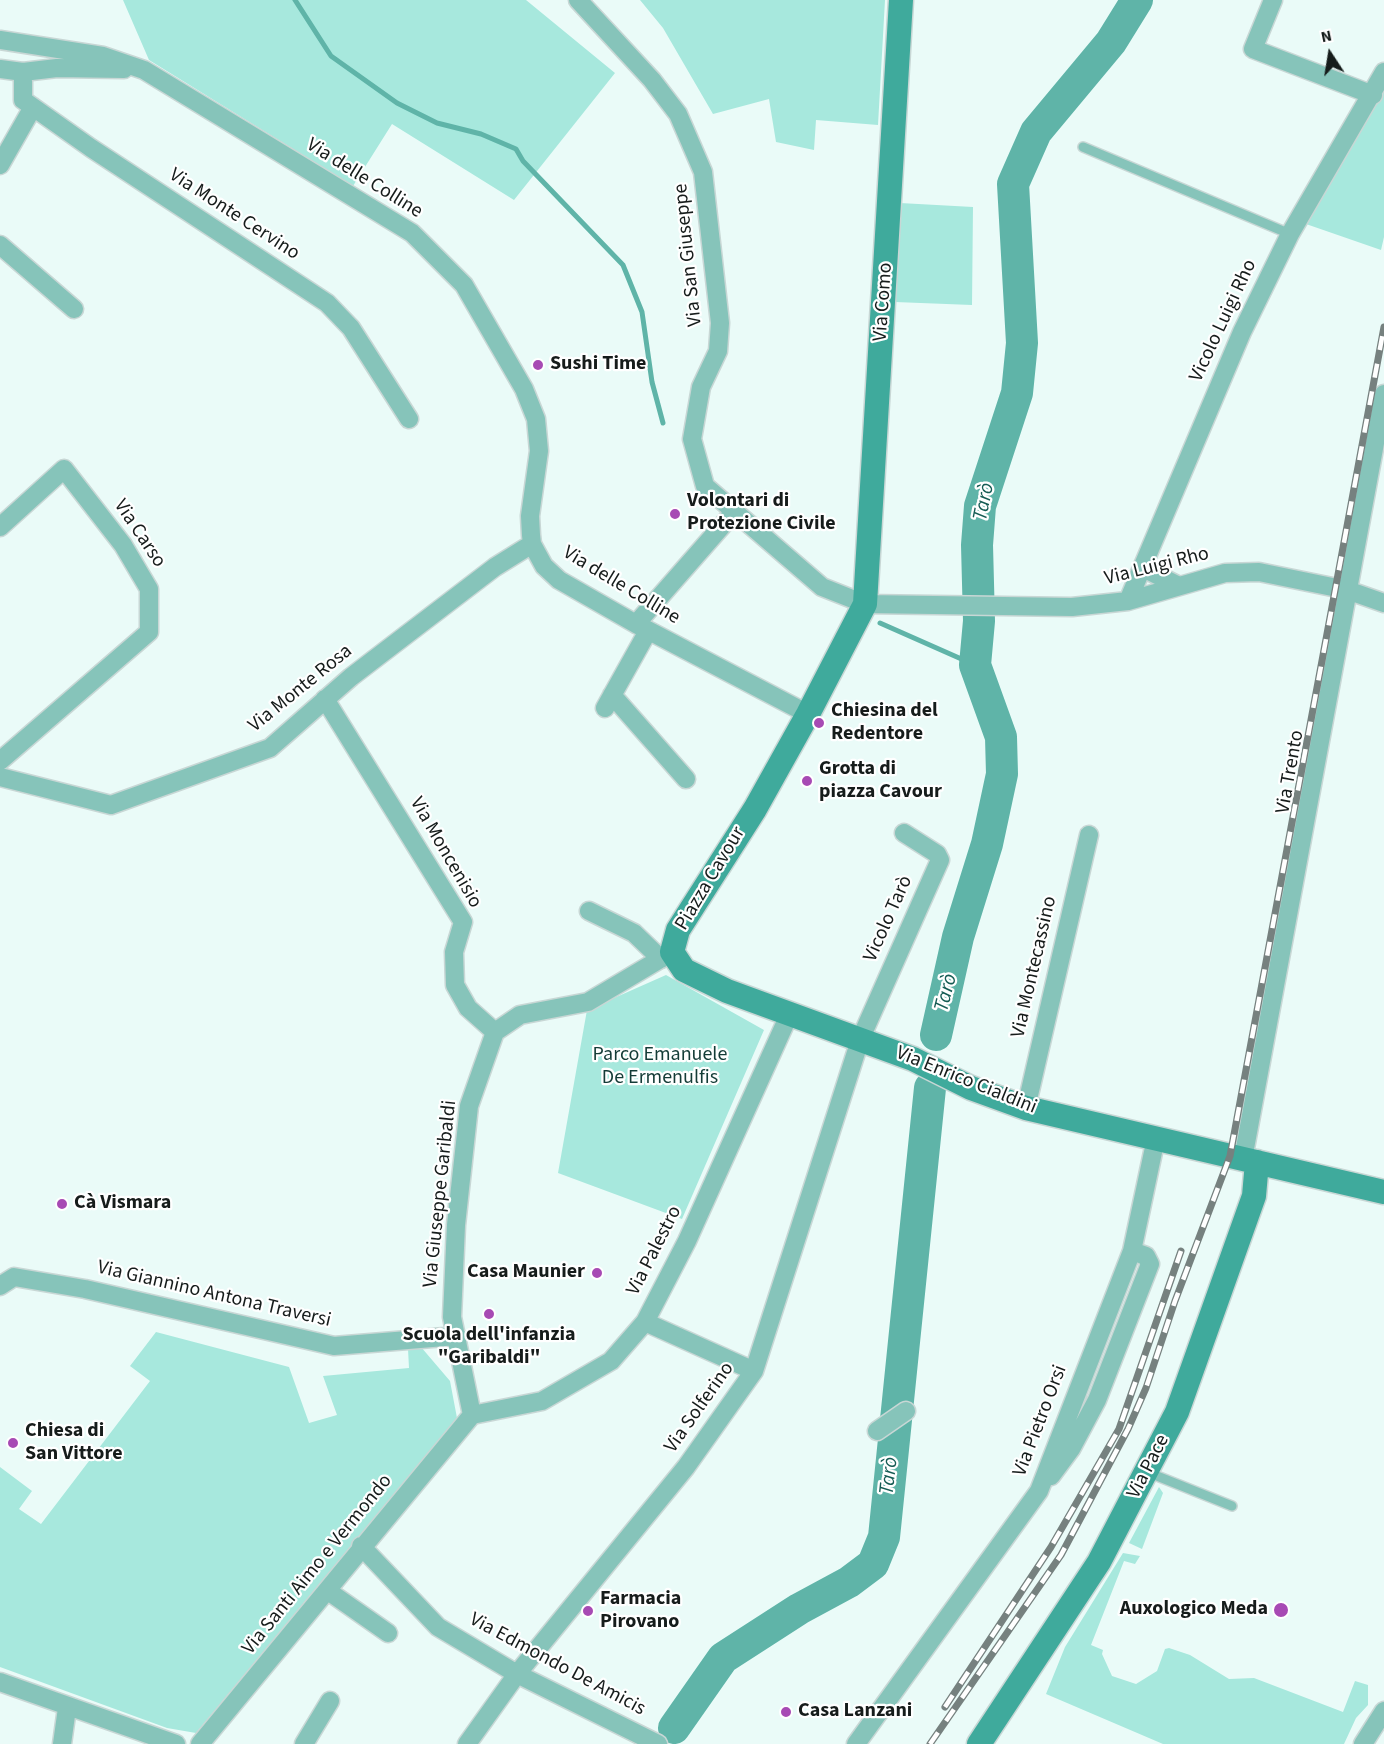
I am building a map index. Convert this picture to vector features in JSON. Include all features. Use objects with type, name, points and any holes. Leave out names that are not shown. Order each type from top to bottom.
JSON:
[{"type":"street","name":"Via San Giuseppe","points":[[578,0],[652,80],[678,114],[703,172],[720,323],[718,351],[701,387],[692,439],[705,486],[822,586],[865,604]]},
{"type":"street","name":"Via Como","points":[[865,604],[901,0]]},
{"type":"street","points":[[1273,0],[1253,49],[1373,95]]},
{"type":"street","name":"Via delle Colline","points":[[0,40],[104,56],[144,70],[412,234],[464,285],[510,360],[536,419],[539,451],[530,516],[532,544],[544,566],[559,580],[642,627],[808,714]]},
{"type":"street","points":[[0,69],[23,72],[57,68],[144,70]]},
{"type":"street","points":[[0,165],[33,107],[23,100],[23,72]]},
{"type":"street","name":"Vicolo Luigi Rho","points":[[1128,601],[1229,359],[1290,234],[1373,95],[1384,72]]},
{"type":"street","name":"Via Monte Cervino","points":[[33,107],[327,303],[351,328],[409,419]]},
{"type":"street","points":[[0,245],[75,309]]},
{"type":"street","name":"Via Trento","points":[[1250,1161],[1347,590],[1384,394]]},
{"type":"street","name":"Via Carso","points":[[0,527],[64,469],[123,545],[149,589],[149,632],[0,760]]},
{"type":"street","points":[[686,779],[609,701],[642,627],[735,511]]},
{"type":"street","name":"Via Monte Rosa","points":[[0,777],[111,805],[270,748],[325,699],[495,567],[532,544]]},
{"type":"street","points":[[1143,568],[1179,586]]},
{"type":"street","name":"Via Luigi Rho","points":[[865,604],[978,604],[1072,608],[1128,601],[1225,573],[1259,572],[1347,590],[1384,603]]},
{"type":"street","name":"Piazza Cavour","points":[[667,955],[696,899],[755,809],[865,604]]},
{"type":"street","name":"Via Moncenisio","points":[[325,699],[463,922],[454,952],[455,985],[468,1008],[495,1032]]},
{"type":"street","name":"Vicolo Tarò","points":[[860,1040],[940,860],[938,854],[904,833]]},
{"type":"street","name":"Via Montecassino","points":[[1026,1108],[1089,835]]},
{"type":"street","points":[[495,1032],[520,1015],[588,1002],[667,955],[634,933],[589,911]]},
{"type":"street","name":"Via Enrico Cialdini","points":[[667,955],[684,970],[727,992],[913,1059],[971,1088],[1026,1108],[1384,1192]]},
{"type":"street","name":"Via Palestro","points":[[472,1415],[542,1401],[611,1362],[645,1322],[687,1241],[789,1015]]},
{"type":"street","name":"Via Giuseppe Garibaldi","points":[[472,1415],[452,1317],[456,1225],[469,1106],[495,1032]]},
{"type":"street","name":"Via Solferino","points":[[466,1744],[516,1674],[686,1467],[754,1371],[860,1040]]},
{"type":"street","name":"Via Pietro Orsi","points":[[856,1744],[1039,1491],[1139,1253],[1156,1138]]},
{"type":"street","name":"Via Pace","points":[[979,1744],[1099,1562],[1177,1412],[1220,1297],[1254,1196],[1250,1161]]},
{"type":"street","name":"Via Giannino Antona Traversi","points":[[0,1286],[14,1277],[75,1287],[334,1346],[457,1336]]},
{"type":"street","points":[[645,1322],[754,1371]]},
{"type":"street","points":[[877,1431],[906,1411]]},
{"type":"street","name":"Via Santi Aimo e Vermondo","points":[[200,1744],[328,1591],[361,1546],[472,1415]]},
{"type":"street","name":"Via Edmondo De Amicis","points":[[361,1546],[438,1627],[516,1674],[658,1744]]},
{"type":"street","points":[[328,1591],[388,1633]]},
{"type":"street","points":[[0,1682],[67,1708],[176,1744]]},
{"type":"street","points":[[304,1744],[330,1701]]},
{"type":"street","points":[[62,1744],[67,1708]]},
{"type":"street","points":[[1363,1744],[1384,1711]]},
{"type":"lane","points":[[1083,147],[1290,234]]},
{"type":"lane","points":[[1147,1472],[1232,1506]]},
{"type":"green space","points":[[123,0],[526,0],[615,73],[514,200],[392,124],[353,186],[149,60]]},
{"type":"green space","points":[[640,0],[885,0],[878,125],[816,120],[814,150],[776,142],[769,99],[713,114],[663,28]]},
{"type":"green space","points":[[1384,87],[1384,237],[1381,250],[1306,224]]},
{"type":"green space","points":[[900,203],[973,207],[972,305],[895,302]]},
{"type":"green space","name":"Parco Emanuele De Ermenulfis","points":[[666,975],[764,1030],[682,1219],[558,1173],[587,1010]]},
{"type":"green space","points":[[156,1332],[289,1367],[309,1423],[337,1415],[323,1376],[409,1368],[408,1349],[421,1347],[450,1381],[457,1418],[196,1733],[167,1728],[0,1667],[0,1467],[32,1491],[19,1509],[41,1524],[150,1381],[130,1366]]},
{"type":"green space","points":[[1159,1487],[1163,1493],[1142,1549],[1129,1543]]},
{"type":"green space","points":[[1123,1553],[1140,1556],[1135,1564],[1124,1561],[1091,1645],[1103,1650],[1102,1654],[1112,1676],[1136,1684],[1157,1671],[1165,1649],[1169,1648],[1190,1655],[1229,1679],[1254,1678],[1343,1712],[1355,1681],[1368,1685],[1368,1705],[1356,1718],[1344,1744],[1163,1744],[1046,1694],[1065,1647]]},
{"type":"waterway","points":[[295,0],[331,56],[397,103],[437,123],[481,134],[516,149],[523,161],[623,265],[642,312],[652,382],[663,423]]},
{"type":"waterway","name":"Tarò","points":[[936,1035],[958,937],[987,844],[1002,774],[1001,737],[975,665],[979,621],[977,545],[980,506],[1017,393],[1022,343],[1013,184],[1036,132],[1111,42],[1137,0]]},
{"type":"waterway","points":[[880,623],[975,665]]},
{"type":"waterway","name":"Tarò","points":[[674,1728],[723,1658],[799,1609],[849,1582],[873,1564],[884,1537],[930,1088]]},
{"type":"railway","points":[[930,1744],[1061,1555],[1128,1429],[1146,1388],[1175,1301],[1230,1156],[1384,327]]},
{"type":"railway","points":[[945,1707],[1051,1547],[1119,1429],[1181,1251]]},
{"type":"place","name":"Sushi Time","points":[[538,365]]},
{"type":"place","name":"Volontari di Protezione Civile","points":[[675,514]]},
{"type":"place","name":"Chiesina del Redentore","points":[[819,723]]},
{"type":"place","name":"Grotta di piazza Cavour","points":[[807,781]]},
{"type":"place","name":"Cà Vismara","points":[[62,1204]]},
{"type":"place","name":"Casa Maunier","points":[[597,1273]]},
{"type":"place","name":"Scuola dell'infanzia \"Garibaldi\"","points":[[489,1314]]},
{"type":"place","name":"Chiesa di San Vittore","points":[[13,1443]]},
{"type":"place","name":"Auxologico Meda","points":[[1281,1610]]},
{"type":"place","name":"Farmacia Pirovano","points":[[588,1611]]},
{"type":"place","name":"Casa Lanzani","points":[[786,1712]]}]
